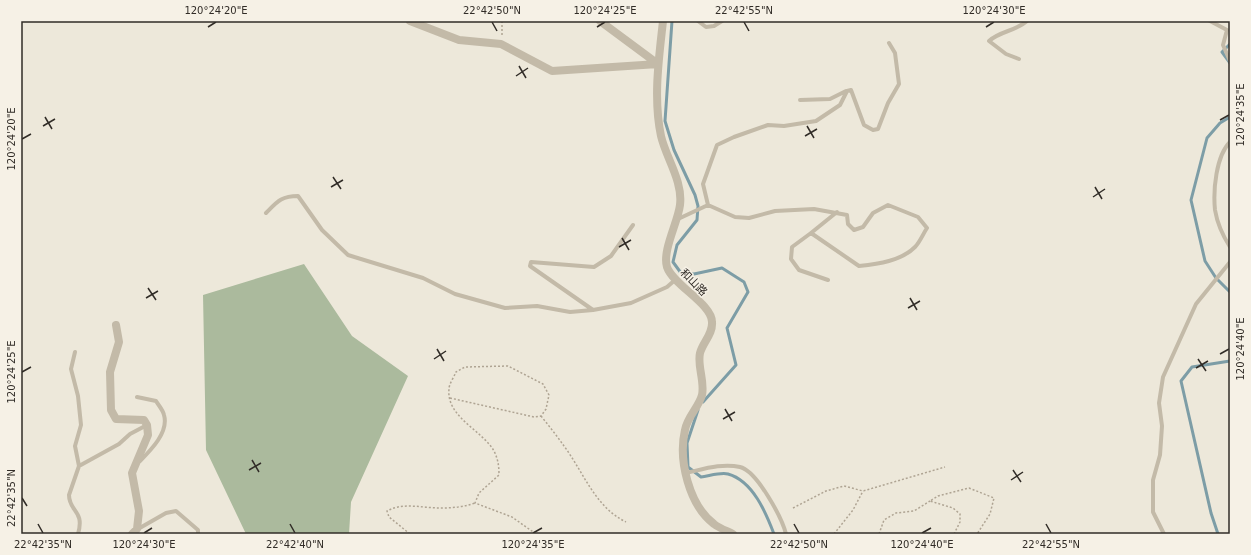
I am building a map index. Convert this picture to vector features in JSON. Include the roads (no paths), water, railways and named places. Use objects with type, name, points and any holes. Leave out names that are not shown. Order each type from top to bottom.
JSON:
[{"type":"street","points":[[410,21],[459,40],[502,44],[552,71],[658,64]]},
{"type":"street","points":[[600,21],[658,64]]},
{"type":"street","name":"和山路","points":[[663,21],[658,64],[658,119],[662,137],[680,193],[680,205],[666,257],[667,267],[675,280],[697,298],[711,316],[713,322],[709,337],[700,353],[703,384],[702,396],[685,430],[683,451],[686,473],[693,498],[702,512],[714,525],[733,534]]},
{"type":"street","points":[[116,325],[119,342],[110,372],[111,410],[116,419],[144,420],[147,425],[148,434],[138,462],[132,473],[139,511],[134,532]]},
{"type":"lane","points":[[698,21],[706,27],[714,26],[722,21]]},
{"type":"lane","points":[[1019,59],[1006,54],[989,41],[995,36],[1020,27],[1027,21]]},
{"type":"lane","points":[[1210,21],[1227,30],[1222,45],[1230,61]]},
{"type":"lane","points":[[800,100],[830,99],[851,90],[864,125],[873,130],[878,129],[888,103],[899,84],[895,54],[889,43]]},
{"type":"lane","points":[[708,205],[703,184],[717,145],[734,136],[768,125],[784,126],[816,121],[840,105],[847,91]]},
{"type":"lane","points":[[1230,142],[1217,166],[1215,210],[1223,236],[1230,246]]},
{"type":"lane","points":[[266,213],[280,199],[288,196],[298,196],[322,230],[348,255],[423,278],[455,294],[505,308],[537,306],[570,312],[593,310],[631,303],[667,287],[675,280]]},
{"type":"lane","points":[[676,219],[708,205],[735,217],[749,218],[775,211],[814,209],[847,215],[848,224],[854,230],[863,227],[873,213],[888,205],[918,216],[927,228],[916,247],[900,256],[881,264],[859,266],[811,233]]},
{"type":"lane","points":[[828,280],[799,270],[791,259],[792,247],[837,212]]},
{"type":"lane","points":[[593,310],[530,266],[531,262],[545,265],[594,267],[611,256],[633,225]]},
{"type":"lane","points":[[1164,534],[1153,512],[1153,480],[1160,455],[1162,426],[1159,403],[1163,378],[1196,304],[1230,262]]},
{"type":"lane","points":[[75,352],[71,369],[78,396],[80,425],[75,446],[79,466],[69,495],[69,500],[80,518],[78,534]]},
{"type":"lane","points":[[137,397],[156,401],[164,414],[165,423],[157,441],[138,462]]},
{"type":"lane","points":[[79,466],[119,444],[130,434],[147,425]]},
{"type":"lane","points":[[686,473],[721,465],[742,467],[754,477],[769,498],[783,522],[786,534]]},
{"type":"lane","points":[[134,532],[166,513],[176,511],[198,530],[198,534]]},
{"type":"waterway","points":[[672,21],[665,121],[674,150],[695,195],[698,206],[697,220],[677,245],[673,262],[681,273],[694,274],[722,268],[744,282],[748,292],[727,328],[736,365],[703,402]]},
{"type":"waterway","points":[[1230,44],[1222,52],[1230,63]]},
{"type":"waterway","points":[[1230,117],[1220,123],[1207,138],[1191,200],[1205,261],[1216,278],[1230,292]]},
{"type":"waterway","points":[[1218,534],[1211,513],[1181,381],[1192,367],[1230,361]]},
{"type":"waterway","points":[[698,410],[687,443],[688,467],[701,477],[728,474],[745,483],[763,508],[774,534]]}]
